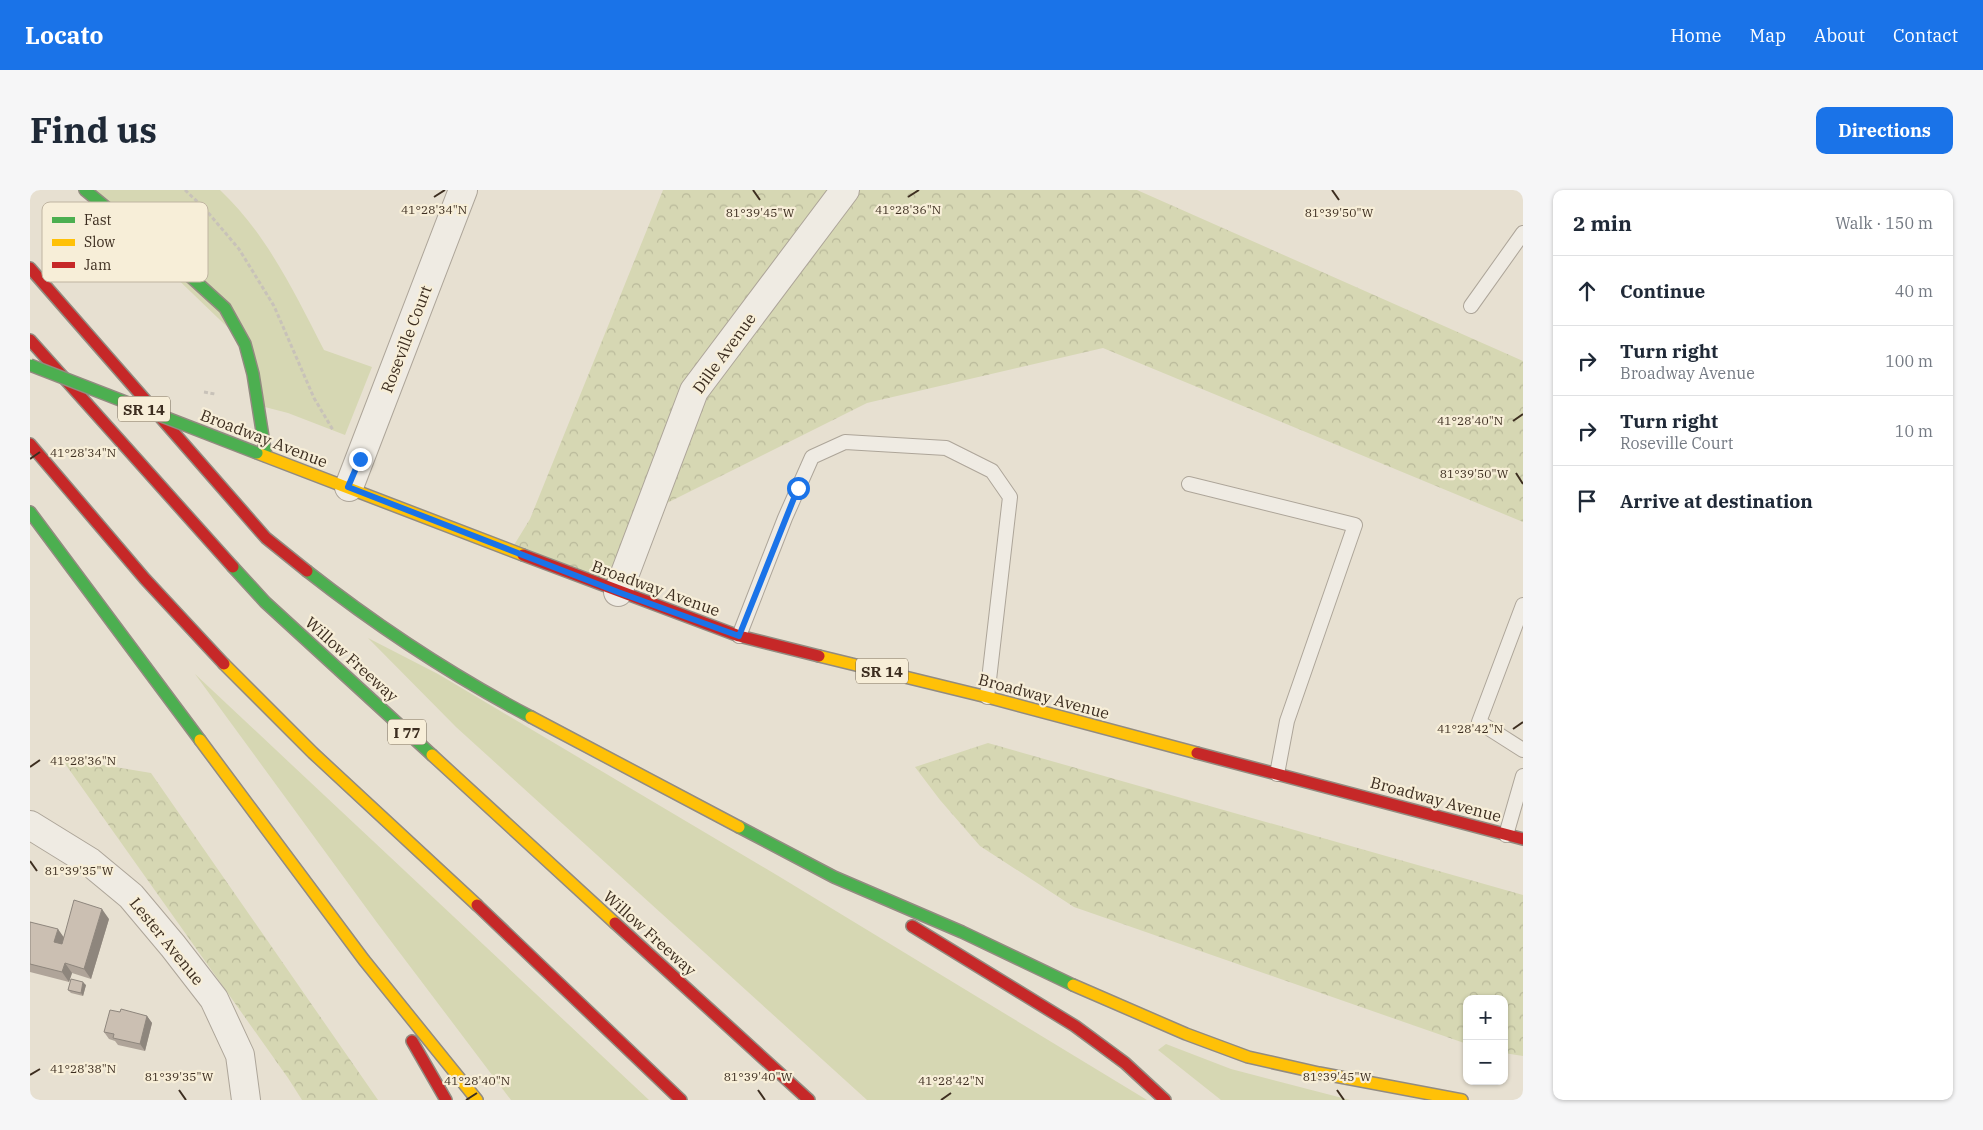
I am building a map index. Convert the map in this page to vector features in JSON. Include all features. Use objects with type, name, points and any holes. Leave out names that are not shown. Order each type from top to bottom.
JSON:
[{"type":"main road","points":[[85,190],[100,202]]},
{"type":"main road","points":[[30,268],[42,282]]},
{"type":"main road","points":[[42,282],[266,538],[333,591],[484,693],[834,877],[1075,1026],[1125,1063],[1165,1100]]},
{"type":"main road","points":[[196,282],[225,308],[246,344],[253,374],[262,455]]},
{"type":"main road","name":"Willow Freeway","points":[[30,340],[265,602],[809,1100]]},
{"type":"main road","name":"Broadway Avenue","points":[[30,365],[618,592],[739,636],[987,698],[1523,839]]},
{"type":"main road","points":[[30,444],[145,579],[230,670],[313,753],[401,833],[681,1100]]},
{"type":"main road","points":[[30,512],[364,960],[477,1100]]},
{"type":"main road","points":[[834,877],[962,932],[1101,998],[1186,1034],[1248,1057],[1319,1073],[1462,1100]]},
{"type":"main road","points":[[364,960],[446,1100]]},
{"type":"street","name":"Roseville Court","points":[[348,487],[463,190]]},
{"type":"street","name":"Dille Avenue","points":[[618,592],[694,391],[845,190]]},
{"type":"street","name":"Lester Avenue","points":[[30,825],[90,862],[131,896],[173,946],[214,999],[222,1015],[240,1055],[246,1100]]},
{"type":"lane","points":[[1471,306],[1523,233]]},
{"type":"lane","points":[[739,636],[785,518],[812,457],[845,442],[946,448],[992,471],[1010,497],[987,698]]},
{"type":"lane","points":[[1188,484],[1356,525],[1287,721],[1277,774]]},
{"type":"lane","points":[[1523,605],[1479,722],[1523,750]]},
{"type":"lane","points":[[1506,835],[1523,776]]},
{"type":"path","points":[[185,190],[198,202]]},
{"type":"path","points":[[208,213],[239,249],[274,306],[314,398],[333,430]]},
{"type":"path","points":[[204,392],[215,394]]},
{"type":"green space","points":[[85,190],[220,190],[237,207],[266,245],[291,286],[324,350],[372,367],[345,435],[288,413],[257,405],[245,344],[181,282],[208,282],[208,202],[97,202]]},
{"type":"green space","points":[[663,190],[1137,190],[1523,361],[1523,522],[1103,348],[867,403],[649,512],[618,592],[511,550],[530,519]]},
{"type":"green space","points":[[368,638],[438,674],[780,877],[1147,1100],[867,1100],[456,727]]},
{"type":"green space","points":[[195,674],[649,1100],[511,1100],[378,924]]},
{"type":"green space","points":[[988,743],[1523,895],[1523,1056],[1508,1054],[1508,995],[1463,995],[1463,1043],[1074,907],[980,846],[940,800],[915,767]]},
{"type":"green space","points":[[61,758],[151,773],[378,1100],[302,1100]]},
{"type":"green space","points":[[1166,1044],[1231,1069],[1350,1100],[1221,1100],[1158,1050]]},
{"type":"building","points":[[74,900],[102,909],[84,969],[65,963],[62,972],[30,964],[30,922],[58,929],[54,942],[62,944]]},
{"type":"building","points":[[71,979],[83,982],[81,993],[68,990]]},
{"type":"building","points":[[121,1009],[147,1016],[140,1044],[113,1038],[114,1034],[104,1032],[110,1010],[120,1012]]},
{"type":"traffic: fast","points":[[85,190],[100,202]]},
{"type":"traffic: fast","points":[[196,282],[225,308],[245,344],[253,374],[266,456]]},
{"type":"traffic: fast","points":[[30,365],[257,453]]},
{"type":"traffic: fast","points":[[30,512],[200,740]]},
{"type":"traffic: fast","points":[[233,567],[265,602],[432,755]]},
{"type":"traffic: fast","points":[[307,571],[416,649],[473,685],[531,717]]},
{"type":"traffic: fast","points":[[739,827],[834,877],[962,932],[1073,985]]},
{"type":"traffic: slow","points":[[257,453],[523,555]]},
{"type":"traffic: slow","points":[[819,656],[987,697],[1197,753]]},
{"type":"traffic: slow","points":[[224,664],[313,753],[477,905]]},
{"type":"traffic: slow","points":[[531,717],[739,827]]},
{"type":"traffic: slow","points":[[200,740],[364,960],[477,1100]]},
{"type":"traffic: slow","points":[[432,755],[615,923]]},
{"type":"traffic: slow","points":[[1073,985],[1186,1034],[1248,1057],[1319,1073],[1462,1100]]},
{"type":"traffic: jam","points":[[30,268],[42,282]]},
{"type":"traffic: jam","points":[[42,282],[266,538],[307,571]]},
{"type":"traffic: jam","points":[[30,340],[233,567]]},
{"type":"traffic: jam","points":[[30,444],[145,579],[224,664]]},
{"type":"traffic: jam","points":[[523,555],[739,636],[819,656]]},
{"type":"traffic: jam","points":[[1197,753],[1523,839]]},
{"type":"traffic: jam","points":[[477,905],[681,1100]]},
{"type":"traffic: jam","points":[[615,923],[809,1100]]},
{"type":"traffic: jam","points":[[912,926],[1075,1026],[1125,1063],[1165,1100]]},
{"type":"traffic: jam","points":[[412,1041],[446,1100]]},
{"type":"route","points":[[360,459],[348,487],[618,592],[739,636],[798,488]]}]
